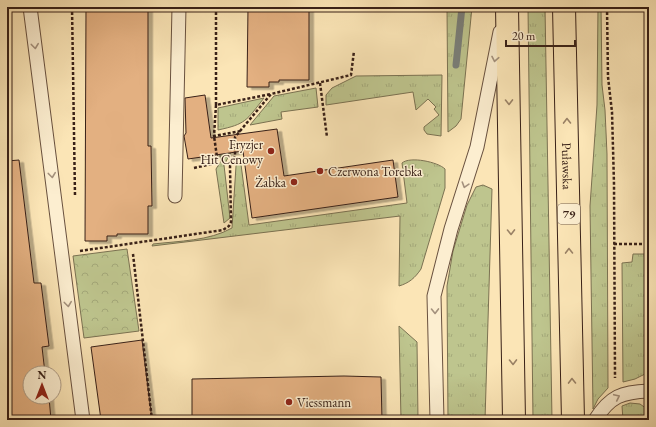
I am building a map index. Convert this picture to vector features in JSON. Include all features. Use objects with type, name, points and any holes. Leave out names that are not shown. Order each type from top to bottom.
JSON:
[{"type":"main road","points":[[506,7],[514,420]]},
{"type":"main road","name":"Puławska","points":[[564,7],[573,420]]},
{"type":"lane","points":[[30,7],[83,420]]},
{"type":"lane","points":[[175,196],[179,7]]},
{"type":"lane","points":[[437,420],[434,296],[451,229],[476,148],[506,7]]},
{"type":"lane","points":[[595,420],[603,408],[616,396],[649,391]]},
{"type":"path","points":[[175,171],[210,165],[216,162],[217,158],[214,136],[216,105],[216,7]]},
{"type":"path","points":[[607,7],[608,77],[612,119],[616,396]]},
{"type":"path","points":[[320,83],[327,137]]},
{"type":"path","points":[[216,105],[271,94]]},
{"type":"path","points":[[214,136],[240,131]]},
{"type":"path","points":[[614,244],[649,244]]},
{"type":"path","points":[[133,254],[152,420]]},
{"type":"green space","points":[[447,7],[472,7],[461,119],[456,126],[448,132]]},
{"type":"green space","points":[[528,7],[545,7],[552,420],[533,420]]},
{"type":"green space","points":[[598,7],[601,7],[602,85],[607,154],[608,388],[598,399],[593,409],[590,206],[597,105]]},
{"type":"green space","points":[[442,75],[441,136],[427,134],[424,130],[424,127],[439,115],[434,109],[436,107],[428,99],[416,110],[413,92],[326,105],[326,95],[332,88],[356,76]]},
{"type":"green space","points":[[316,88],[318,107],[281,112],[282,119],[250,125],[274,96]]},
{"type":"green space","points":[[264,98],[245,120],[234,126],[218,130],[218,108]]},
{"type":"green space","points":[[219,150],[231,152],[224,165],[230,218],[224,223],[216,169],[221,161]]},
{"type":"green space","points":[[240,157],[249,225],[407,203],[402,163],[417,160],[430,162],[441,166],[445,169],[445,188],[421,269],[412,280],[399,286],[400,216],[152,246],[153,244],[214,236],[232,228],[236,166]]},
{"type":"green space","points":[[483,185],[492,189],[485,420],[448,420],[447,286],[453,251],[467,205],[476,187]]},
{"type":"green space","points":[[127,249],[139,331],[84,338],[73,256]]},
{"type":"green space","points":[[633,254],[645,254],[646,361],[649,361],[649,372],[635,379],[623,382],[622,263],[632,262]]},
{"type":"green space","points":[[399,326],[417,342],[418,420],[401,420]]},
{"type":"green space","points":[[630,403],[640,404],[647,409],[649,420],[623,420],[622,406]]},
{"type":"building","points":[[86,7],[148,7],[148,146],[151,146],[152,206],[148,206],[148,234],[117,234],[117,236],[107,236],[107,241],[85,241]]},
{"type":"building","points":[[248,7],[309,7],[309,80],[279,80],[279,82],[269,82],[269,87],[247,87]]},
{"type":"building","points":[[205,95],[211,138],[277,129],[284,176],[393,160],[398,197],[252,218],[243,151],[188,159],[184,136],[186,133],[185,98]]},
{"type":"building","points":[[19,160],[34,283],[41,283],[49,346],[42,347],[44,365],[22,365],[22,405],[50,405],[51,420],[7,420],[7,161]]},
{"type":"building","points":[[142,340],[152,420],[101,420],[91,347]]},
{"type":"building","points":[[344,376],[381,377],[382,420],[192,420],[192,379]]},
{"type":"waterway","points":[[456,65],[462,7]]},
{"type":"place","name":"Fryzjer Hit Cenowy","points":[[271,151]]},
{"type":"place","name":"Czerwona Torebka","points":[[320,171]]},
{"type":"place","name":"Żabka","points":[[294,182]]},
{"type":"place","name":"Viessmann","points":[[289,402]]}]
